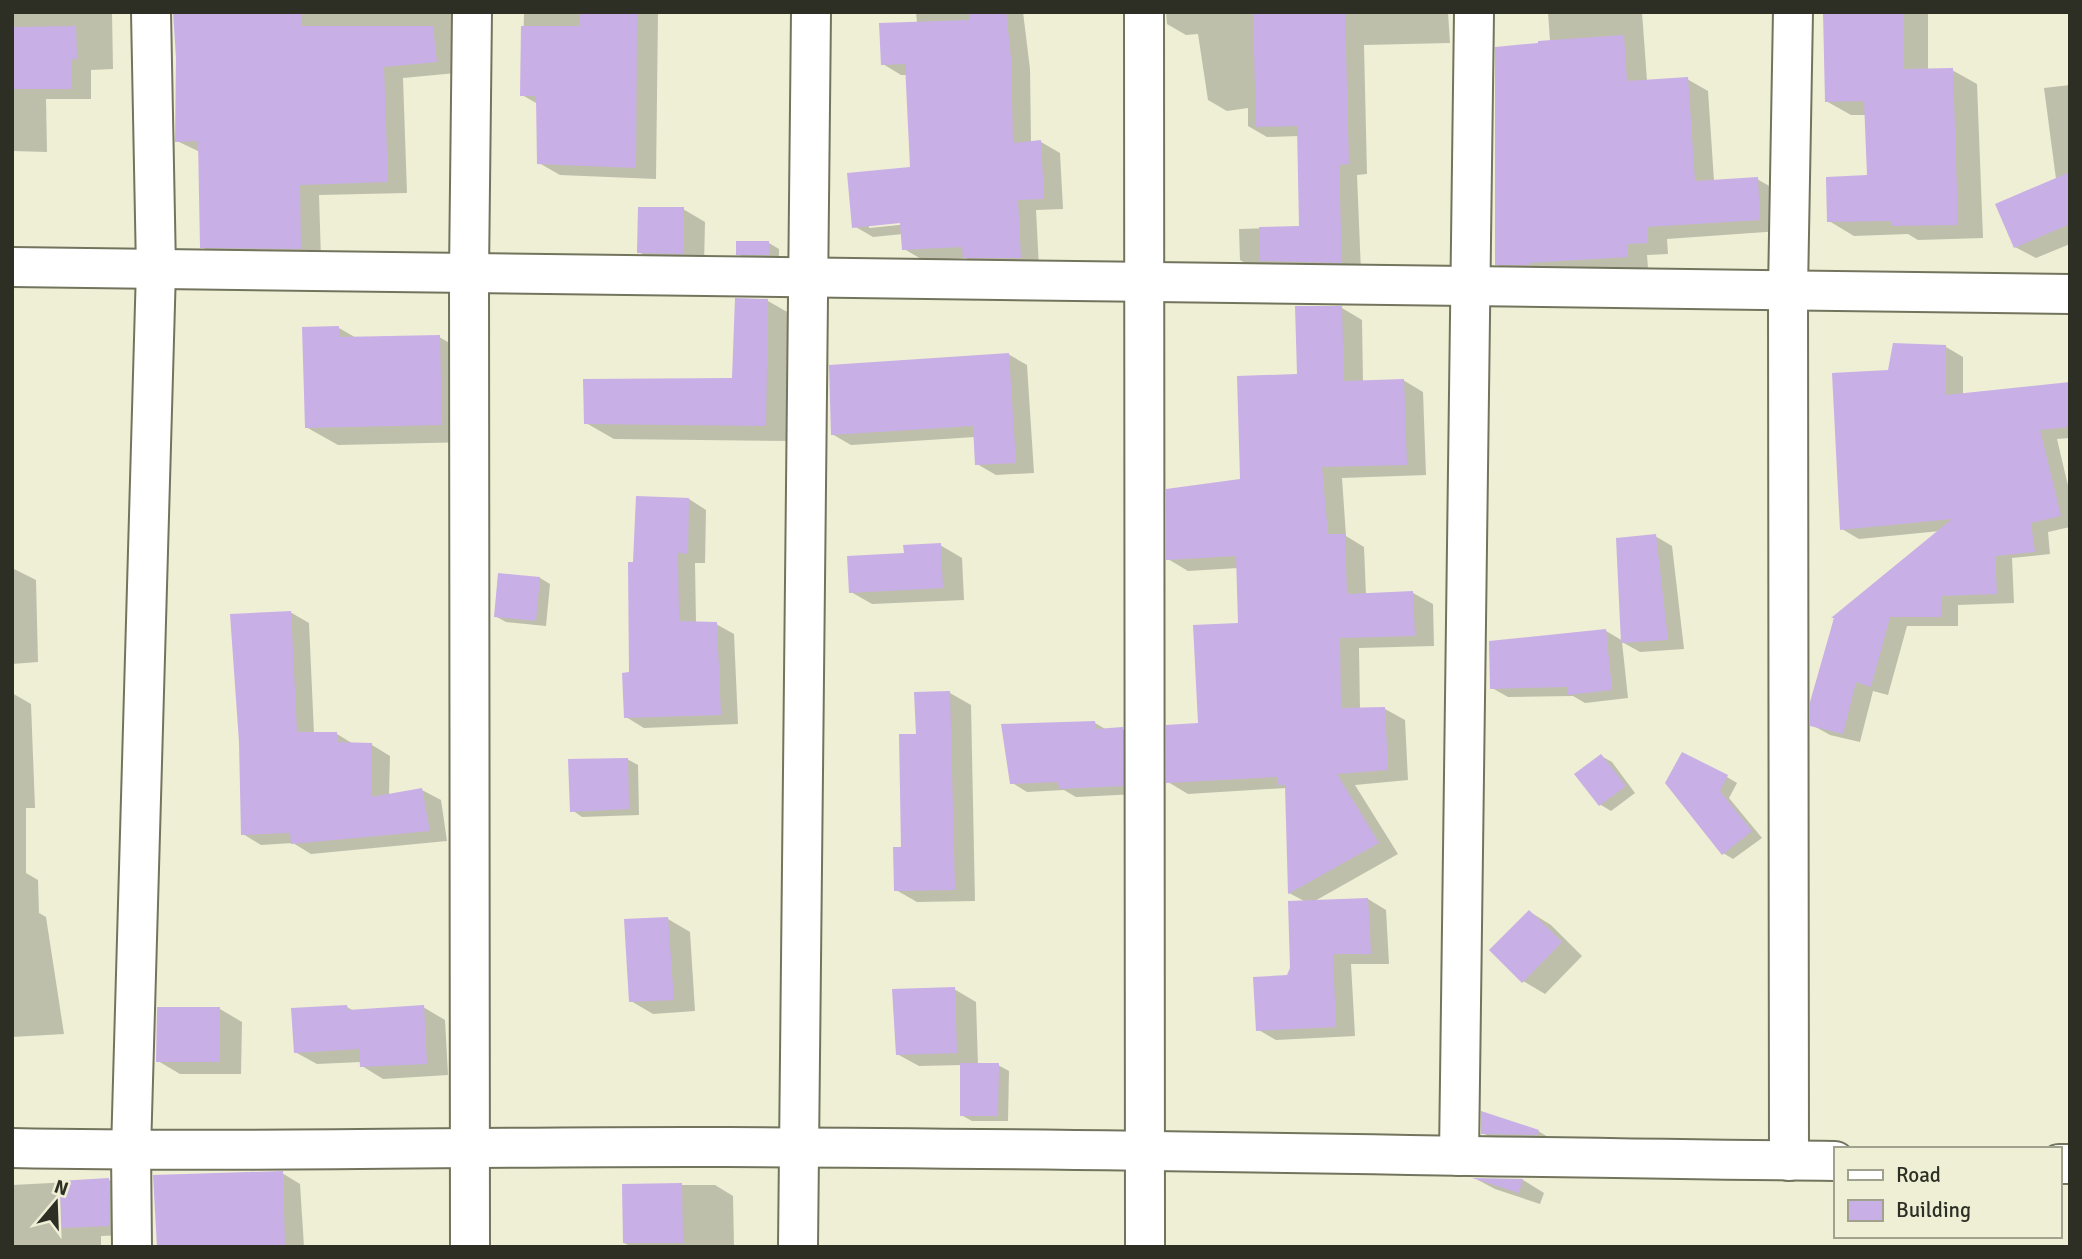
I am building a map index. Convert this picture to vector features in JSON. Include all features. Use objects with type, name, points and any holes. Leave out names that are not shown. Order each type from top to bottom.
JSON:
[{"type":"street","points":[[132,1247],[131,1151],[156,269],[151,12]]},
{"type":"street","points":[[470,1247],[469,273],[472,12]]},
{"type":"street","points":[[798,1247],[811,12]]},
{"type":"street","points":[[1144,12],[1142,282],[1145,1247]]},
{"type":"street","points":[[1459,1156],[1468,287],[1474,12]]},
{"type":"street","points":[[1789,1161],[1788,290],[1793,12]]},
{"type":"street","points":[[12,267],[2070,294]]},
{"type":"street","points":[[12,1148],[131,1151],[470,1146],[798,1147],[1834,1161]]},
{"type":"building","points":[[173,12],[302,12],[302,26],[433,26],[437,62],[384,67],[388,182],[300,185],[301,249],[200,248],[198,141],[175,142],[176,58]]},
{"type":"building","points":[[579,12],[637,12],[636,168],[537,164],[536,96],[520,96],[521,26],[579,26]]},
{"type":"building","points":[[969,12],[1006,12],[1011,57],[1013,143],[1041,140],[1044,199],[1018,200],[1021,258],[963,258],[962,247],[902,250],[900,223],[852,228],[847,173],[910,167],[905,64],[881,65],[879,23],[969,20]]},
{"type":"building","points":[[1253,12],[1345,12],[1349,164],[1339,165],[1342,263],[1260,261],[1259,227],[1299,226],[1297,126],[1256,127]]},
{"type":"building","points":[[1823,12],[1904,12],[1904,69],[1953,68],[1958,225],[1891,226],[1891,221],[1827,222],[1826,177],[1867,175],[1864,101],[1825,102]]},
{"type":"building","points":[[76,26],[77,59],[72,59],[72,89],[12,89],[12,27]]},
{"type":"building","points":[[1624,35],[1627,81],[1688,77],[1695,181],[1758,177],[1760,220],[1647,227],[1648,243],[1627,244],[1628,257],[1529,263],[1530,265],[1495,265],[1495,47]]},
{"type":"building","points":[[2070,172],[2070,224],[2014,248],[1995,204]]},
{"type":"building","points":[[638,207],[684,207],[683,254],[637,253]]},
{"type":"building","points":[[736,241],[769,241],[769,255],[736,255]]},
{"type":"building","points":[[735,298],[768,299],[766,426],[584,424],[583,379],[732,378]]},
{"type":"building","points":[[1295,306],[1342,306],[1344,381],[1404,379],[1407,465],[1322,467],[1328,534],[1345,534],[1347,594],[1413,591],[1415,636],[1340,638],[1341,708],[1385,707],[1388,770],[1337,774],[1379,843],[1288,894],[1285,785],[1277,785],[1277,777],[1166,783],[1166,725],[1198,723],[1193,625],[1238,623],[1236,556],[1166,560],[1166,489],[1240,479],[1237,376],[1297,374]]},
{"type":"building","points":[[339,326],[339,337],[440,335],[442,425],[305,428],[302,327]]},
{"type":"building","points":[[1893,343],[1946,345],[1946,395],[2070,382],[2070,427],[2040,430],[2061,516],[2031,523],[2035,552],[1995,556],[1997,594],[1941,596],[1942,617],[1890,617],[1871,687],[1856,682],[1843,734],[1810,726],[1810,702],[1834,618],[1831,618],[1952,519],[1840,530],[1832,373],[1888,370]]},
{"type":"building","points":[[1009,353],[1016,463],[975,465],[973,426],[831,435],[829,365]]},
{"type":"building","points":[[636,496],[689,498],[688,554],[678,553],[679,621],[717,622],[721,715],[624,718],[622,673],[629,672],[628,562],[633,562]]},
{"type":"building","points":[[1656,534],[1668,640],[1621,643],[1616,538]]},
{"type":"building","points":[[941,543],[943,588],[849,593],[847,556],[904,553],[903,545]]},
{"type":"building","points":[[498,573],[540,577],[536,621],[494,617]]},
{"type":"building","points":[[291,611],[297,732],[337,732],[337,742],[372,743],[371,797],[422,788],[430,831],[291,844],[290,833],[241,835],[239,742],[230,614]]},
{"type":"building","points":[[1606,629],[1612,690],[1568,695],[1567,687],[1490,689],[1489,641]]},
{"type":"building","points":[[950,691],[955,890],[894,891],[893,847],[901,847],[899,734],[916,734],[914,692]]},
{"type":"building","points":[[1095,721],[1096,729],[1123,727],[1123,786],[1059,789],[1058,782],[1010,784],[1001,724]]},
{"type":"building","points":[[1682,752],[1728,775],[1720,791],[1752,831],[1722,855],[1665,783]]},
{"type":"building","points":[[1601,754],[1626,786],[1599,806],[1574,774]]},
{"type":"building","points":[[628,758],[629,809],[570,812],[568,759]]},
{"type":"building","points":[[1368,898],[1371,954],[1333,954],[1336,1027],[1256,1031],[1253,977],[1287,975],[1290,968],[1288,901]]},
{"type":"building","points":[[1529,910],[1562,942],[1522,983],[1489,950]]},
{"type":"building","points":[[668,917],[674,1000],[629,1002],[624,919]]},
{"type":"building","points":[[955,987],[957,1053],[896,1055],[892,989]]},
{"type":"building","points":[[347,1005],[348,1010],[424,1005],[427,1064],[360,1067],[359,1049],[294,1053],[291,1008]]},
{"type":"building","points":[[157,1007],[220,1007],[220,1062],[156,1062]]},
{"type":"building","points":[[960,1063],[999,1063],[998,1116],[960,1116]]},
{"type":"building","points":[[1481,1111],[1539,1130],[1537,1135],[1481,1134]]},
{"type":"building","points":[[283,1171],[285,1247],[157,1247],[153,1175]]},
{"type":"building","points":[[109,1178],[110,1226],[62,1228],[59,1181]]},
{"type":"building","points":[[1472,1178],[1523,1179],[1519,1193]]},
{"type":"building","points":[[682,1183],[683,1243],[623,1243],[622,1184]]}]
